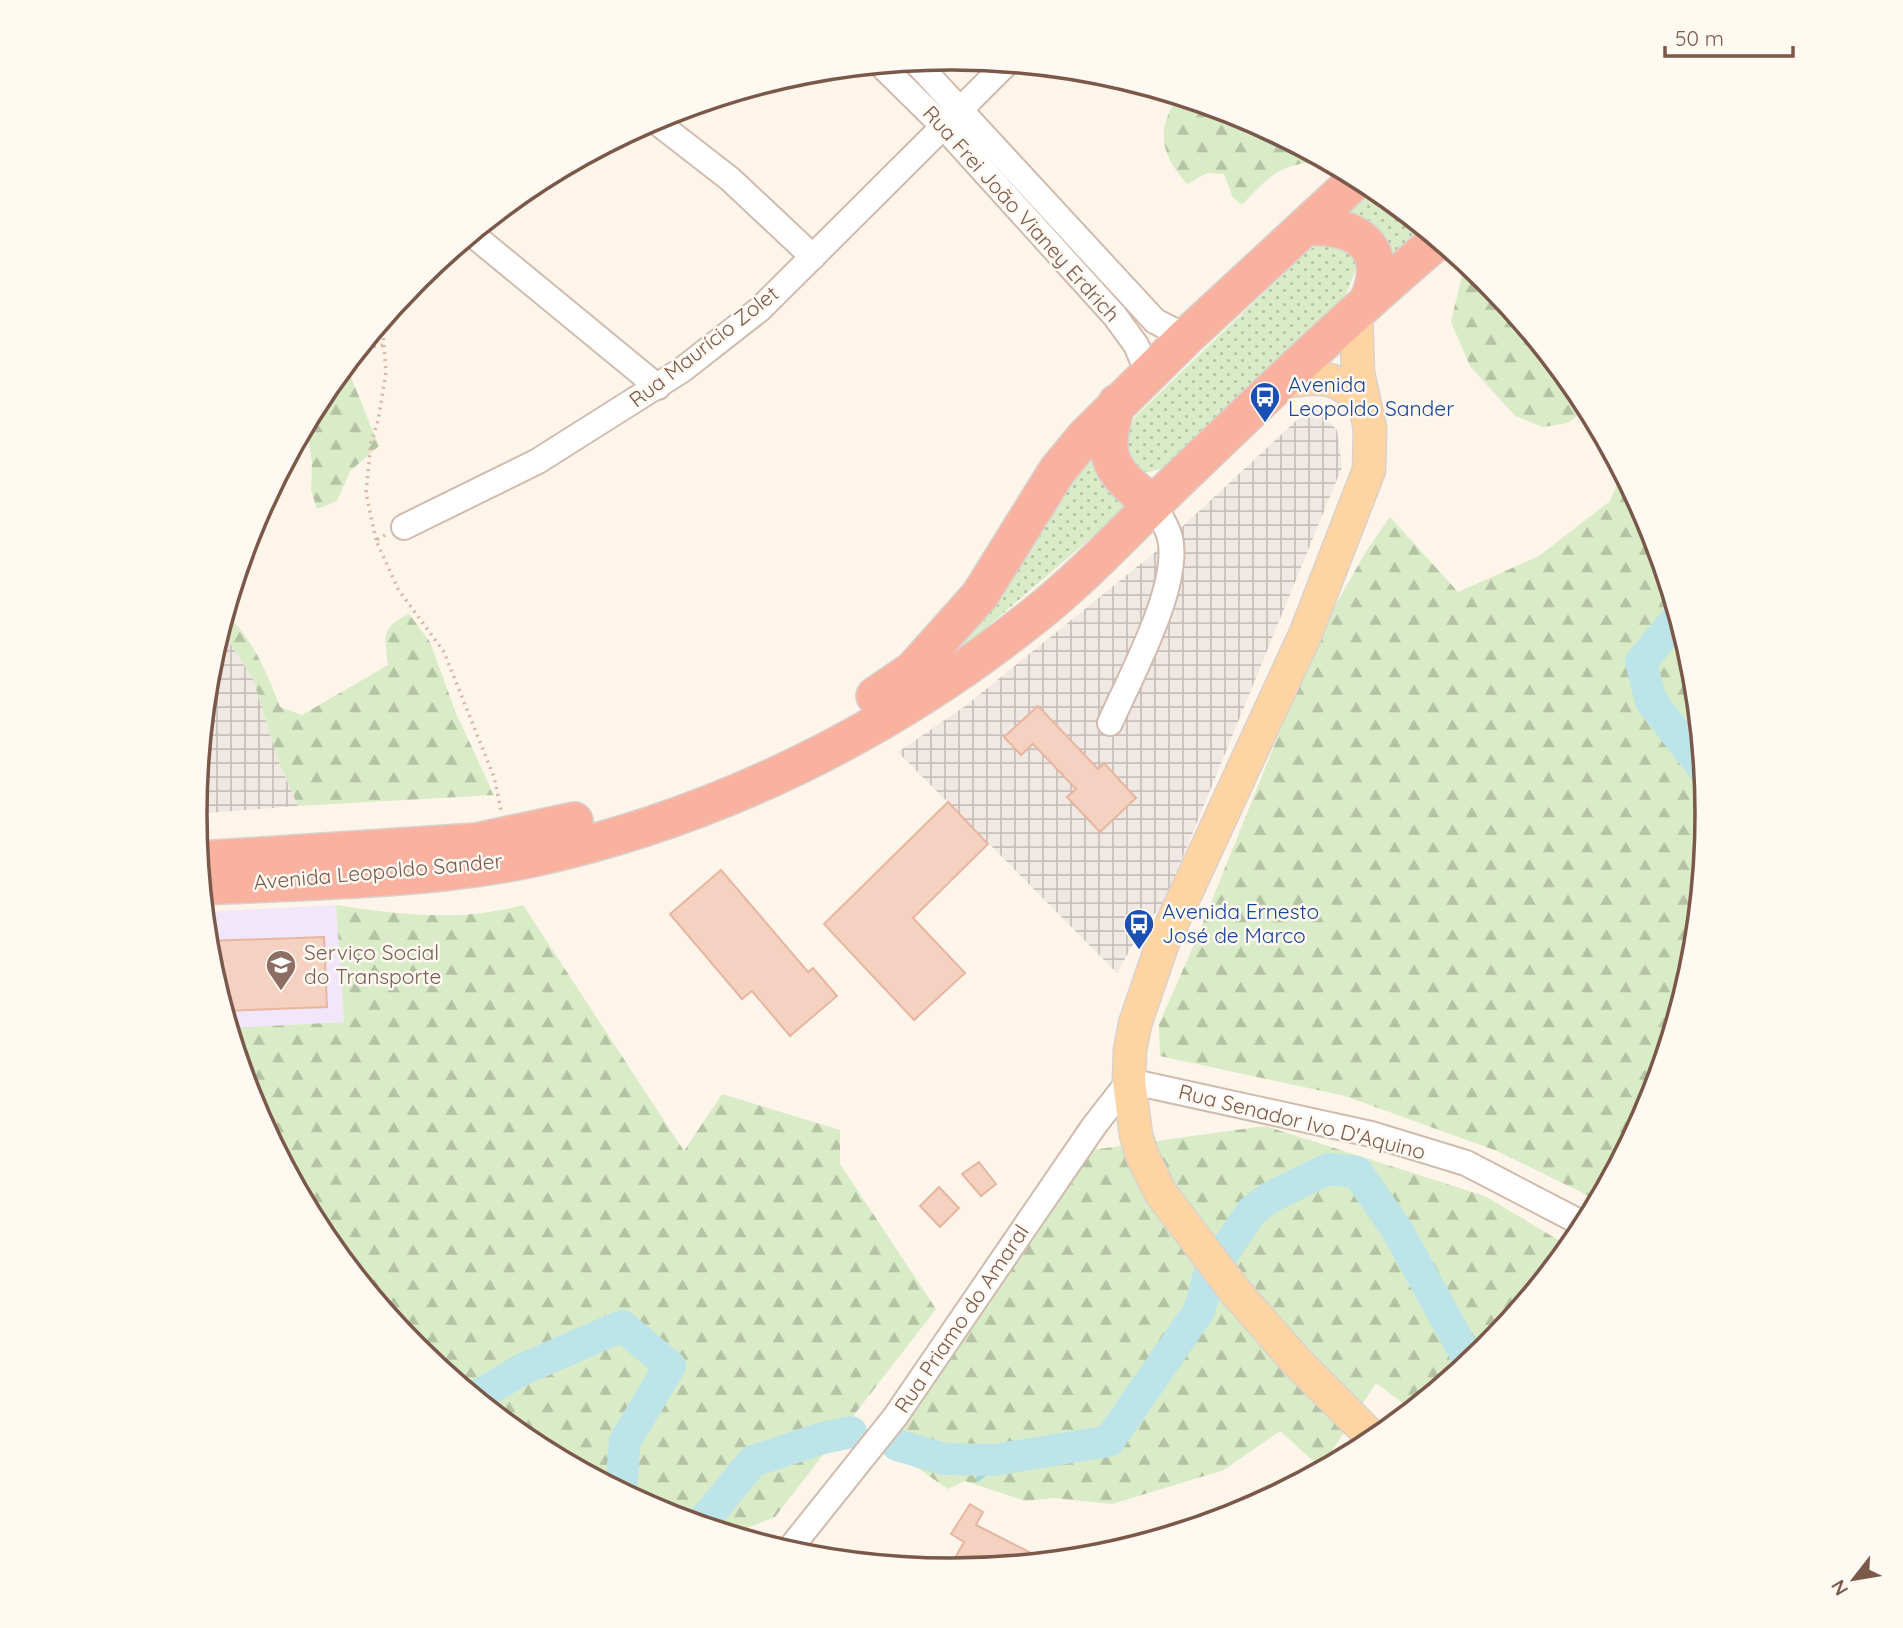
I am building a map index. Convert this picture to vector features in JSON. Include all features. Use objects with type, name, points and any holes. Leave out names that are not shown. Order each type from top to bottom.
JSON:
[{"type":"highway","name":"Avenida Leopoldo Sander","points":[[209,860],[406,849],[506,836],[627,808],[731,772],[851,713],[913,670],[980,595],[1058,471],[1117,403],[1350,186]]},
{"type":"highway","points":[[1305,227],[1327,225],[1345,228],[1360,237],[1371,251],[1376,268],[1375,285],[1362,307]]},
{"type":"highway","name":"Avenida Leopoldo Sander","points":[[211,885],[400,875],[527,859],[702,809],[800,767],[965,666],[1036,615],[1362,307],[1431,246]]},
{"type":"highway","points":[[1117,403],[1107,440],[1110,459],[1121,478],[1153,504]]},
{"type":"main road","points":[[1362,307],[1357,363],[1371,447],[1370,470],[1305,635],[1162,945],[1135,1024],[1130,1050],[1129,1081],[1132,1116],[1142,1155],[1160,1192],[1234,1290],[1297,1362],[1367,1432]]},
{"type":"main road","points":[[1282,382],[1333,379],[1350,389],[1364,405]]},
{"type":"street","name":"Rua Frei João Vianey Erdrich","points":[[925,71],[1155,321],[1186,337]]},
{"type":"street","name":"Rua Maurício Zolet","points":[[404,527],[538,461],[659,387],[760,309],[998,72]]},
{"type":"street","name":"Rua Frei João Vianey Erdrich","points":[[889,73],[943,126],[1115,316],[1136,345],[1148,373]]},
{"type":"street","points":[[664,128],[730,179],[813,257]]},
{"type":"street","points":[[479,240],[659,387]]},
{"type":"street","points":[[1110,723],[1167,589],[1173,557],[1170,535],[1153,504]]},
{"type":"street","name":"Rua Senador Ivo D'Aquino","points":[[1129,1081],[1371,1134],[1466,1163],[1575,1220]]},
{"type":"street","name":"Rua Priamo do Amaral","points":[[796,1542],[895,1417],[1129,1081]]},
{"type":"path","points":[[383,333],[386,372],[379,421],[371,443],[366,493],[376,540],[398,589],[444,652],[494,777],[506,836]]},
{"type":"path","points":[[373,346],[385,345]]},
{"type":"path","points":[[376,540],[404,527]]},
{"type":"shaded area","points":[[1316,408],[1337,430],[1342,467],[1164,903],[1141,930],[1117,973],[898,752],[964,707],[1154,553],[1297,420]]},
{"type":"shaded area","points":[[228,641],[253,679],[278,760],[298,806],[207,813],[214,717]]},
{"type":"shaded area","name":"Serviço Social do Transporte","points":[[336,905],[344,1022],[239,1028],[222,959],[214,912]]},
{"type":"green space","points":[[1169,103],[1236,127],[1310,162],[1280,171],[1242,205],[1233,198],[1224,174],[1207,173],[1187,184],[1173,166],[1165,148],[1164,128],[1172,107]]},
{"type":"green space","points":[[1362,193],[1419,236],[1387,265],[1341,211]]},
{"type":"green space","points":[[1326,240],[1342,241],[1358,264],[1343,303],[1170,464],[1149,472],[1128,467],[1122,435],[1136,416],[1306,252]]},
{"type":"green space","points":[[1462,274],[1511,323],[1542,361],[1579,415],[1568,423],[1543,427],[1515,416],[1470,366],[1451,322]]},
{"type":"green space","points":[[350,376],[379,446],[350,471],[337,501],[317,509],[311,490],[312,462],[308,440]]},
{"type":"green space","points":[[1089,451],[1106,482],[1132,503],[925,680]]},
{"type":"green space","points":[[1618,483],[1639,529],[1670,621],[1689,717],[1696,814],[1689,911],[1670,1007],[1639,1099],[1619,1143],[1589,1196],[1497,1151],[1345,1096],[1160,1056],[1159,1024],[1193,947],[1320,632],[1367,550],[1390,517],[1458,592],[1539,556],[1610,501]]},
{"type":"green space","points":[[409,614],[430,642],[456,713],[494,795],[298,806],[278,760],[253,679],[228,641],[233,621],[252,646],[280,707],[302,715],[388,665],[386,640],[389,629]]},
{"type":"green space","points":[[336,905],[384,912],[453,915],[476,914],[523,905],[684,1151],[722,1094],[840,1130],[840,1164],[936,1309],[775,1517],[745,1529],[712,1519],[622,1481],[538,1433],[461,1373],[425,1340],[361,1267],[307,1186],[264,1099],[239,1028],[344,1022]]},
{"type":"green space","points":[[1265,1126],[1485,1196],[1560,1241],[1511,1305],[1442,1373],[1404,1404],[1376,1383],[1330,1455],[1315,1463],[1280,1431],[1224,1470],[1112,1504],[1054,1498],[1026,1501],[965,1481],[948,1489],[913,1465],[896,1429],[1091,1150]]},
{"type":"building","points":[[1038,706],[1098,769],[1104,763],[1136,798],[1100,832],[1067,797],[1076,789],[1033,744],[1021,755],[1004,737]]},
{"type":"building","points":[[948,802],[988,844],[913,918],[965,973],[914,1020],[824,924]]},
{"type":"building","points":[[721,870],[808,972],[813,968],[837,996],[790,1036],[752,991],[742,999],[670,914]]},
{"type":"building","points":[[324,937],[327,1007],[234,1011],[219,941]]},
{"type":"building","points":[[979,1162],[996,1184],[981,1196],[962,1174]]},
{"type":"building","points":[[939,1187],[959,1208],[940,1227],[920,1206]]},
{"type":"building","points":[[970,1504],[983,1512],[976,1525],[1032,1553],[955,1558],[964,1542],[951,1534]]},
{"type":"waterway","points":[[1671,625],[1641,662],[1651,701],[1693,755]]},
{"type":"waterway","points":[[897,1445],[944,1459],[994,1460],[1109,1441],[1199,1311],[1209,1274],[1252,1211],[1271,1197],[1328,1169],[1357,1172],[1397,1230],[1464,1352]]},
{"type":"waterway","points":[[484,1392],[521,1370],[622,1326],[670,1366],[625,1441],[622,1481]]},
{"type":"waterway","points":[[707,1517],[753,1461],[823,1438],[851,1432]]},
{"type":"waterway","points":[[978,1479],[987,1472],[994,1460]]},
{"type":"place","name":"Avenida Leopoldo Sander","points":[[1265,424]]},
{"type":"place","name":"Avenida Ernesto José de Marco","points":[[1139,951]]},
{"type":"place","name":"Serviço Social do Transporte","points":[[281,992]]}]
